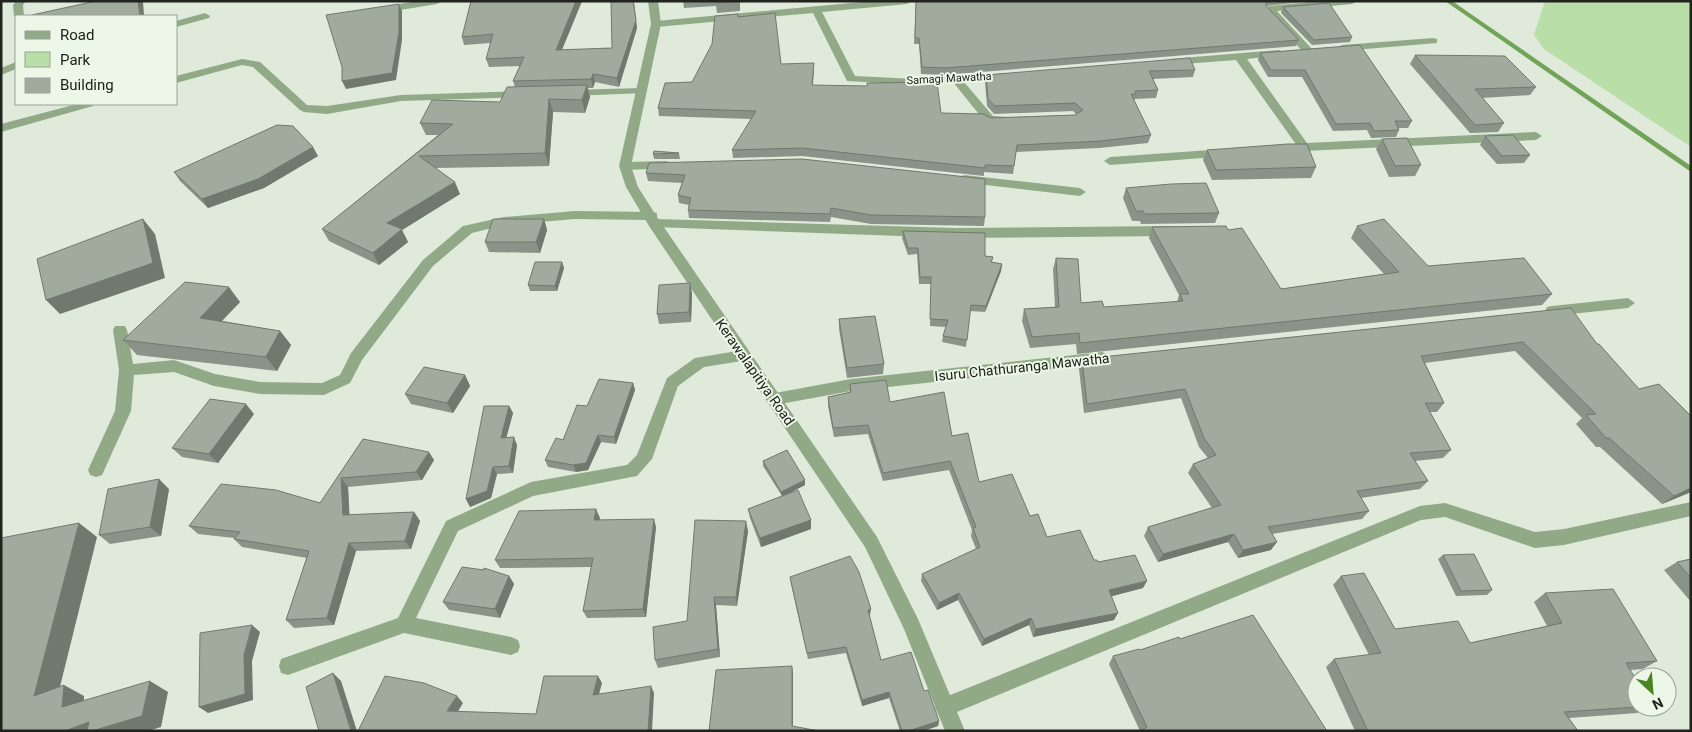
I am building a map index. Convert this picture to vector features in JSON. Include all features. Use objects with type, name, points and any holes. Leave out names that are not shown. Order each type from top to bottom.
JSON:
[{"type":"street","points":[[19,15],[18,5],[21,1]]},
{"type":"street","points":[[374,11],[437,1]]},
{"type":"street","points":[[653,1],[656,24],[625,166],[684,165]]},
{"type":"street","points":[[656,24],[907,1]]},
{"type":"street","points":[[1317,50],[1269,9],[1352,1]]},
{"type":"street","name":"Samagi Mawatha","points":[[816,10],[851,79],[916,82],[1015,74]]},
{"type":"street","points":[[178,23],[205,16]]},
{"type":"street","points":[[1161,62],[1433,41]]},
{"type":"street","points":[[1239,56],[1304,147]]},
{"type":"street","points":[[178,79],[242,62],[256,64],[304,108],[327,110],[400,98],[535,94]]},
{"type":"street","points":[[1,72],[15,65]]},
{"type":"street","points":[[956,79],[990,120],[1018,119]]},
{"type":"street","points":[[554,93],[641,91]]},
{"type":"street","points":[[1,128],[85,105]]},
{"type":"street","points":[[1285,148],[1536,136]]},
{"type":"street","points":[[1110,161],[1236,152]]},
{"type":"street","name":"Kerawalapitiya Road","points":[[625,166],[632,187],[653,220],[743,356],[775,399],[871,542],[912,625],[955,731]]},
{"type":"street","points":[[951,178],[1080,192]]},
{"type":"street","points":[[127,370],[174,366],[214,380],[260,388],[324,389],[346,379],[356,357],[428,263],[468,229],[504,221],[575,215],[956,233],[1189,231]]},
{"type":"street","points":[[1539,312],[1628,303]]},
{"type":"street","points":[[96,470],[123,412],[127,370],[120,330]]},
{"type":"street","points":[[404,624],[452,526],[531,489],[631,471],[644,459],[672,382],[700,362],[743,356]]},
{"type":"street","name":"Isuru Chathuranga Mawatha","points":[[775,399],[851,385],[1116,357]]},
{"type":"street","points":[[946,706],[1420,513],[1445,510],[1535,540],[1564,537],[1691,509]]},
{"type":"street","points":[[288,666],[404,624],[511,646]]},
{"type":"green space","points":[[1545,1],[1691,1],[1691,147],[1544,49],[1534,35]]},
{"type":"building","points":[[96,1],[138,1],[140,15],[32,15]]},
{"type":"building","points":[[471,1],[576,1],[556,50],[612,48],[611,1],[633,1],[636,20],[617,78],[593,74],[591,79],[513,81],[524,57],[486,59],[493,34],[462,37]]},
{"type":"building","points":[[716,1],[738,1],[716,3]]},
{"type":"building","points":[[916,1],[1266,1],[1266,6],[1299,40],[945,68],[922,67],[919,38],[915,38]]},
{"type":"building","points":[[1329,3],[1352,37],[1314,40],[1283,7]]},
{"type":"building","points":[[399,4],[399,32],[392,73],[342,81],[342,67],[326,15]]},
{"type":"building","points":[[775,13],[781,64],[814,63],[812,85],[867,86],[867,83],[937,82],[941,113],[983,114],[991,118],[1075,115],[1083,110],[1075,103],[995,106],[988,99],[986,75],[1190,58],[1195,70],[1149,71],[1158,90],[1135,91],[1136,94],[1131,94],[1151,135],[1101,141],[1017,145],[1014,166],[985,165],[985,168],[802,148],[732,150],[756,111],[658,108],[665,83],[692,82],[712,44],[715,16],[738,14],[738,17]]},
{"type":"building","points":[[1360,45],[1412,121],[1395,121],[1399,130],[1374,131],[1370,123],[1336,124],[1305,70],[1271,70],[1260,53]]},
{"type":"building","points":[[1415,55],[1505,56],[1536,87],[1475,89],[1504,123],[1475,125]]},
{"type":"building","points":[[587,85],[582,100],[549,99],[545,153],[419,156],[455,182],[387,223],[402,229],[373,253],[322,229],[453,124],[420,123],[432,100],[500,102],[507,87]]},
{"type":"building","points":[[277,125],[293,126],[313,147],[258,179],[202,199],[174,172]]},
{"type":"building","points":[[1513,135],[1530,155],[1502,156],[1485,136]]},
{"type":"building","points":[[1407,138],[1421,165],[1395,166],[1382,139]]},
{"type":"building","points":[[1307,144],[1316,167],[1216,170],[1207,150]]},
{"type":"building","points":[[654,151],[679,153],[653,154]]},
{"type":"building","points":[[802,159],[985,179],[985,217],[871,215],[831,208],[830,214],[688,210],[691,198],[678,195],[685,175],[646,173],[649,163]]},
{"type":"building","points":[[1206,183],[1219,213],[1145,214],[1143,211],[1136,211],[1126,188],[1171,184]]},
{"type":"building","points":[[143,219],[153,263],[46,300],[37,259]]},
{"type":"building","points":[[493,219],[544,219],[536,242],[485,242]]},
{"type":"building","points":[[1384,219],[1428,266],[1524,258],[1552,294],[1080,343],[1079,333],[1032,337],[1024,309],[1059,307],[1056,258],[1078,259],[1081,303],[1102,301],[1104,307],[1183,301],[1180,294],[1189,294],[1152,227],[1226,226],[1228,230],[1242,228],[1281,289],[1399,272],[1357,226]]},
{"type":"building","points":[[903,231],[985,233],[985,256],[993,257],[991,262],[1002,264],[986,306],[971,305],[967,340],[943,336],[948,320],[930,319],[931,277],[920,277],[918,248],[908,248]]},
{"type":"building","points":[[535,262],[562,262],[555,286],[528,285]]},
{"type":"building","points":[[185,282],[229,287],[200,318],[280,331],[266,357],[123,340]]},
{"type":"building","points":[[690,283],[689,312],[657,314],[659,285]]},
{"type":"building","points":[[1571,308],[1597,344],[1639,389],[1659,384],[1691,416],[1691,488],[1674,496],[1609,438],[1606,438],[1586,415],[1596,414],[1523,342],[1421,356],[1444,403],[1425,403],[1451,450],[1410,453],[1428,481],[1357,491],[1369,511],[1268,527],[1277,542],[1243,550],[1234,534],[1163,554],[1148,527],[1221,505],[1193,464],[1216,455],[1204,438],[1185,389],[1087,404],[1082,359]]},
{"type":"building","points":[[875,316],[884,364],[847,368],[839,319]]},
{"type":"building","points":[[424,367],[465,375],[447,403],[405,394]]},
{"type":"building","points":[[599,379],[633,383],[614,437],[598,435],[586,463],[573,465],[545,460],[556,438],[563,440],[577,405],[587,406]]},
{"type":"building","points":[[886,380],[890,402],[944,392],[952,436],[968,433],[979,482],[1012,474],[1030,516],[1038,514],[1047,537],[1080,530],[1094,560],[1098,562],[1135,555],[1147,581],[1109,590],[1118,613],[1036,629],[1031,618],[984,639],[959,593],[939,603],[922,574],[980,547],[973,528],[976,527],[950,461],[883,473],[868,425],[833,428],[828,397],[851,392],[850,384]]},
{"type":"building","points":[[210,399],[246,404],[209,454],[172,448]]},
{"type":"building","points":[[484,406],[509,406],[501,438],[514,437],[509,466],[493,467],[487,491],[466,499]]},
{"type":"building","points":[[363,439],[429,452],[416,472],[341,478],[343,515],[414,512],[405,541],[349,543],[327,618],[286,620],[309,551],[234,539],[240,532],[189,526],[221,484],[276,490],[320,503]]},
{"type":"building","points":[[787,450],[805,480],[781,492],[763,461]]},
{"type":"building","points":[[159,479],[150,527],[99,535],[108,489]]},
{"type":"building","points":[[798,490],[811,520],[760,538],[748,509]]},
{"type":"building","points":[[596,509],[594,520],[654,519],[643,609],[583,611],[593,558],[495,560],[519,511]]},
{"type":"building","points":[[695,520],[746,521],[736,597],[714,597],[718,649],[655,660],[653,627],[687,621]]},
{"type":"building","points":[[79,523],[34,696],[64,685],[62,707],[150,681],[142,716],[92,731],[87,731],[89,722],[65,731],[1,731],[1,538]]},
{"type":"building","points":[[1474,554],[1492,590],[1461,591],[1443,555]]},
{"type":"building","points":[[850,556],[859,572],[871,609],[868,610],[881,660],[911,652],[924,691],[928,690],[939,721],[908,731],[902,731],[889,692],[862,700],[846,647],[807,653],[790,577]]},
{"type":"building","points":[[1691,559],[1691,578],[1677,562]]},
{"type":"building","points":[[462,567],[484,570],[484,568],[509,576],[495,609],[443,602]]},
{"type":"building","points":[[1364,573],[1395,629],[1458,621],[1470,643],[1562,623],[1545,593],[1613,589],[1657,661],[1626,663],[1628,667],[1627,708],[1564,712],[1578,731],[1368,731],[1334,659],[1381,653],[1341,576]]},
{"type":"building","points":[[1253,615],[1327,731],[1140,731],[1147,727],[1113,656],[1140,650],[1179,637],[1180,639]]},
{"type":"building","points":[[252,625],[244,655],[245,694],[199,707],[200,633]]},
{"type":"building","points":[[792,666],[792,726],[819,731],[709,731],[716,670]]},
{"type":"building","points":[[333,673],[351,731],[319,731],[306,687]]},
{"type":"building","points":[[385,676],[424,683],[457,696],[447,711],[536,714],[544,676],[598,676],[593,695],[651,686],[648,731],[358,731]]},
{"type":"waterway","points":[[1448,1],[1691,170]]}]
